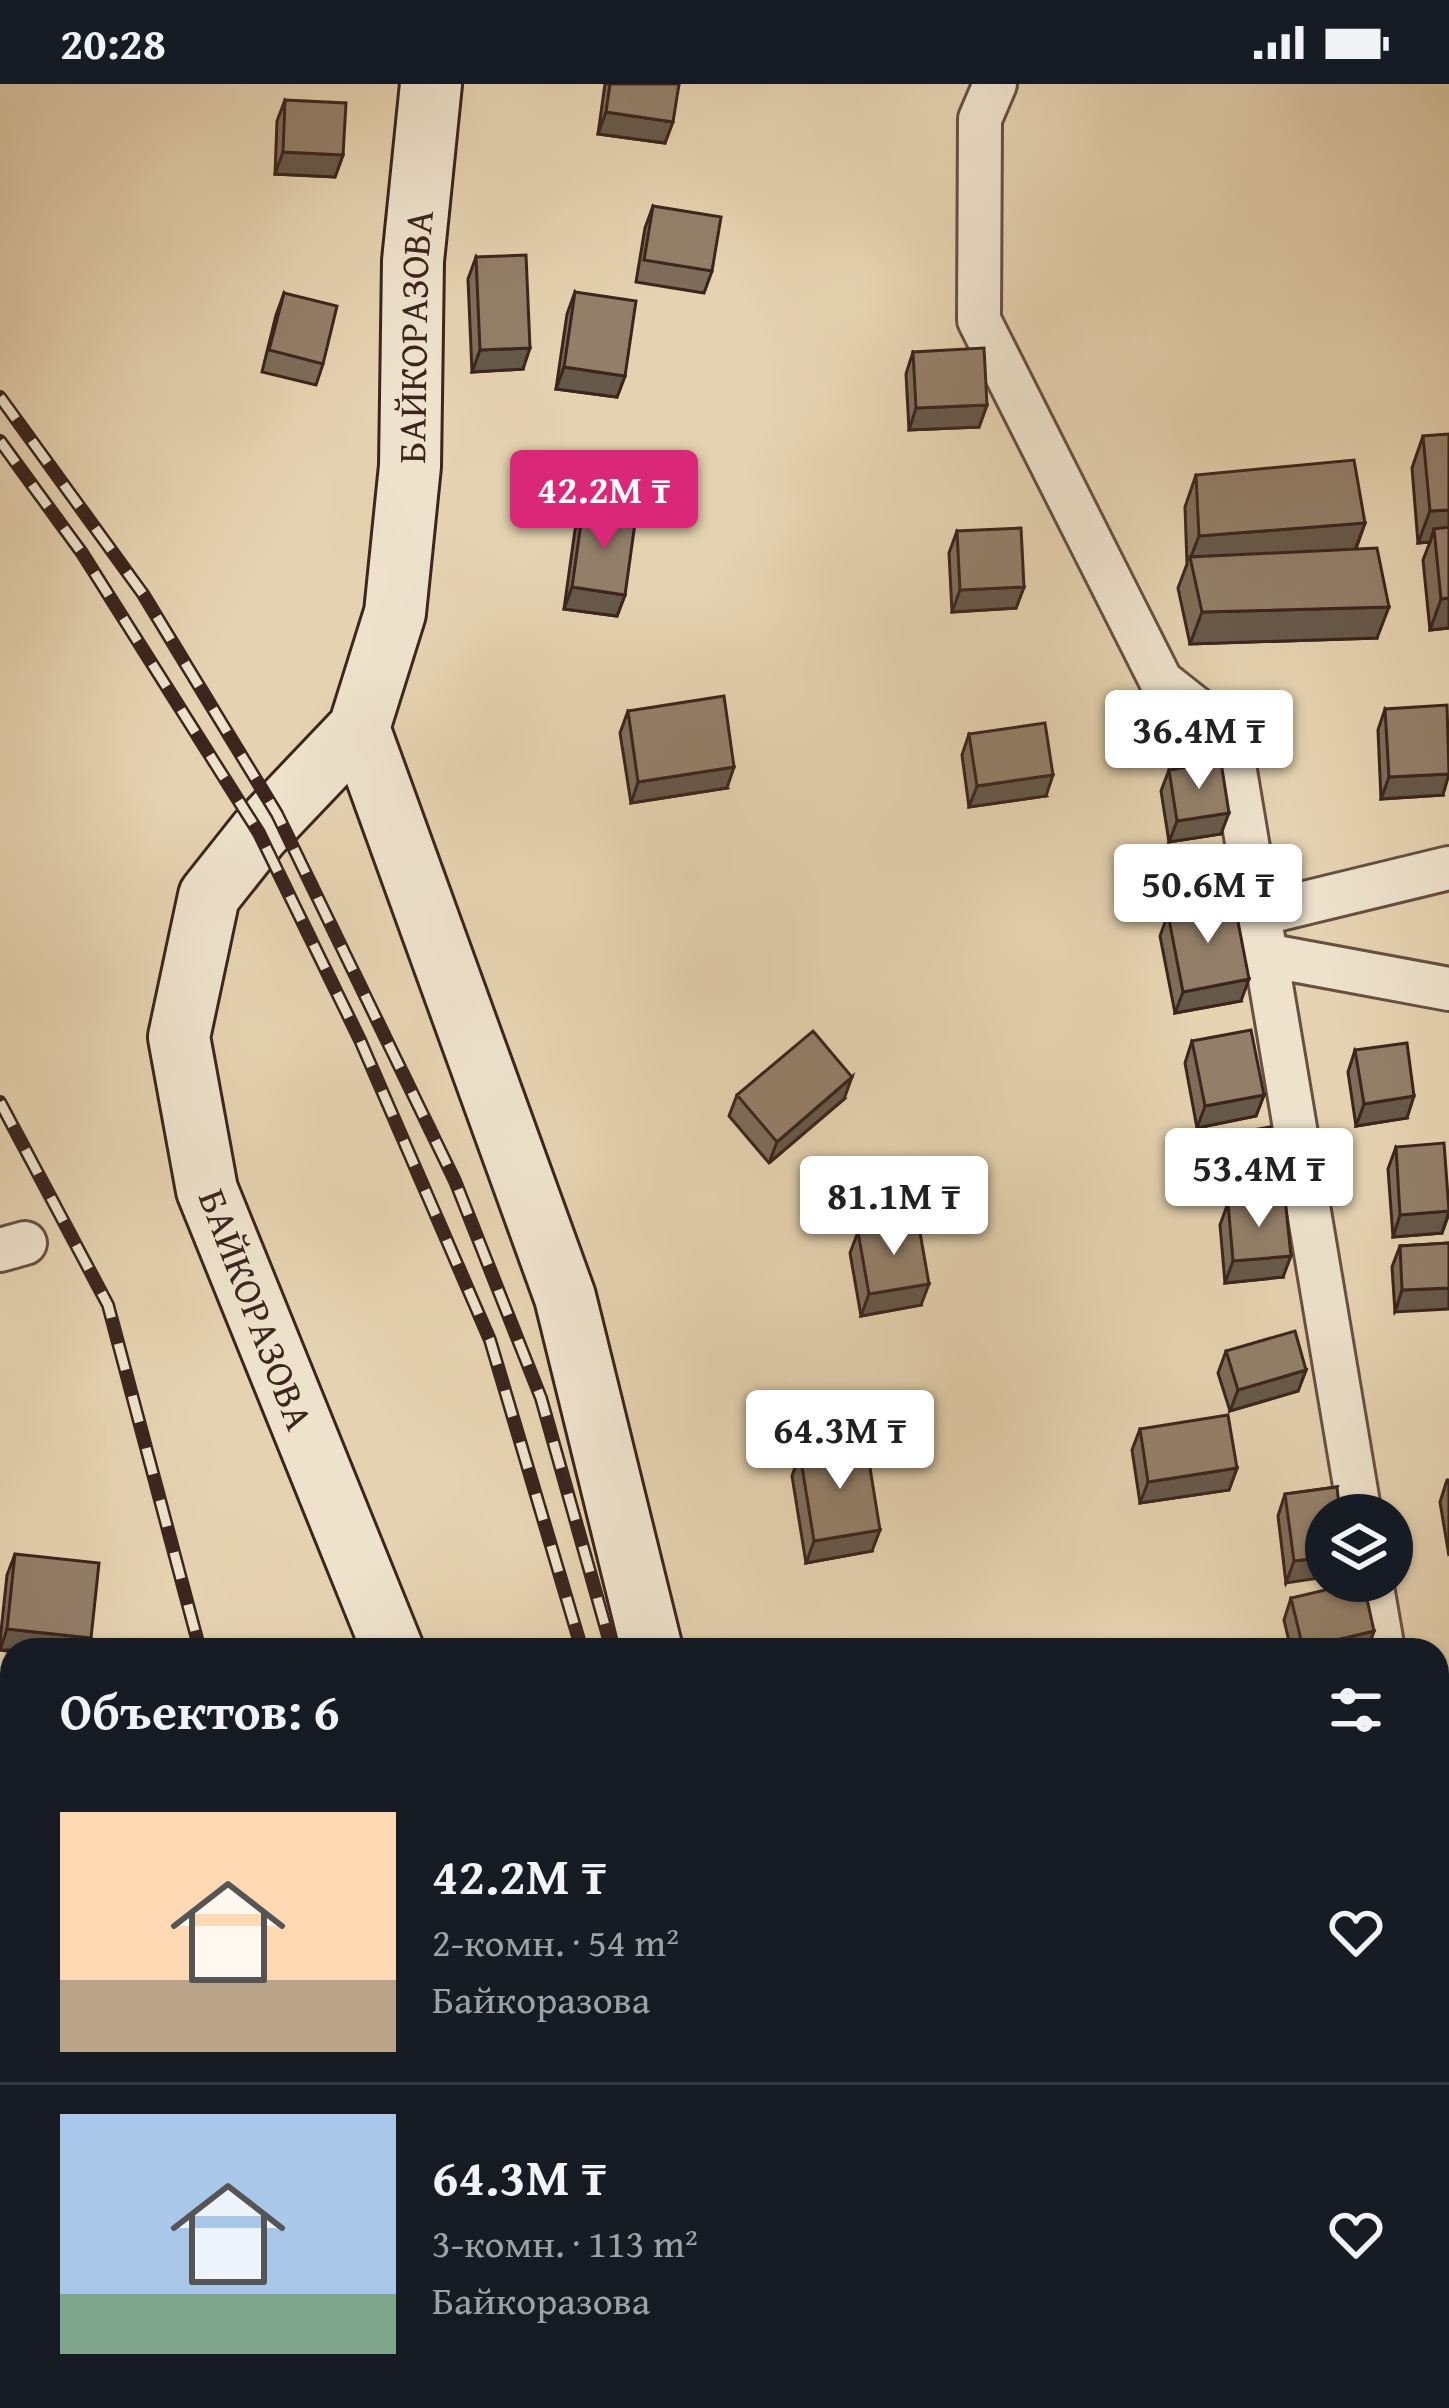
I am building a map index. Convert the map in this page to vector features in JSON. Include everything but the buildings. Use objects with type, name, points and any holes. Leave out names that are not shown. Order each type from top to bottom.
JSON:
[{"type":"street","name":"БАЙКОРАЗОВА","points":[[387,1638],[207,1190],[179,1037],[208,896],[259,833],[359,728],[394,613],[410,466],[413,261],[431,84]]},
{"type":"street","points":[[994,84],[980,119],[979,320],[1161,680],[1229,735],[1356,1494]]},
{"type":"street","points":[[359,728],[565,1297],[649,1638]]},
{"type":"street","points":[[1263,935],[1449,868]]},
{"type":"street","points":[[1263,935],[1449,989]]},
{"type":"street","points":[[1375,1602],[1381,1638]]},
{"type":"railway","points":[[0,397],[143,594],[277,814],[455,1181],[541,1398],[609,1638]]},
{"type":"railway","points":[[0,441],[82,553],[259,833],[360,1040],[490,1340],[578,1638]]},
{"type":"railway","points":[[0,1102],[108,1305],[197,1638]]}]
